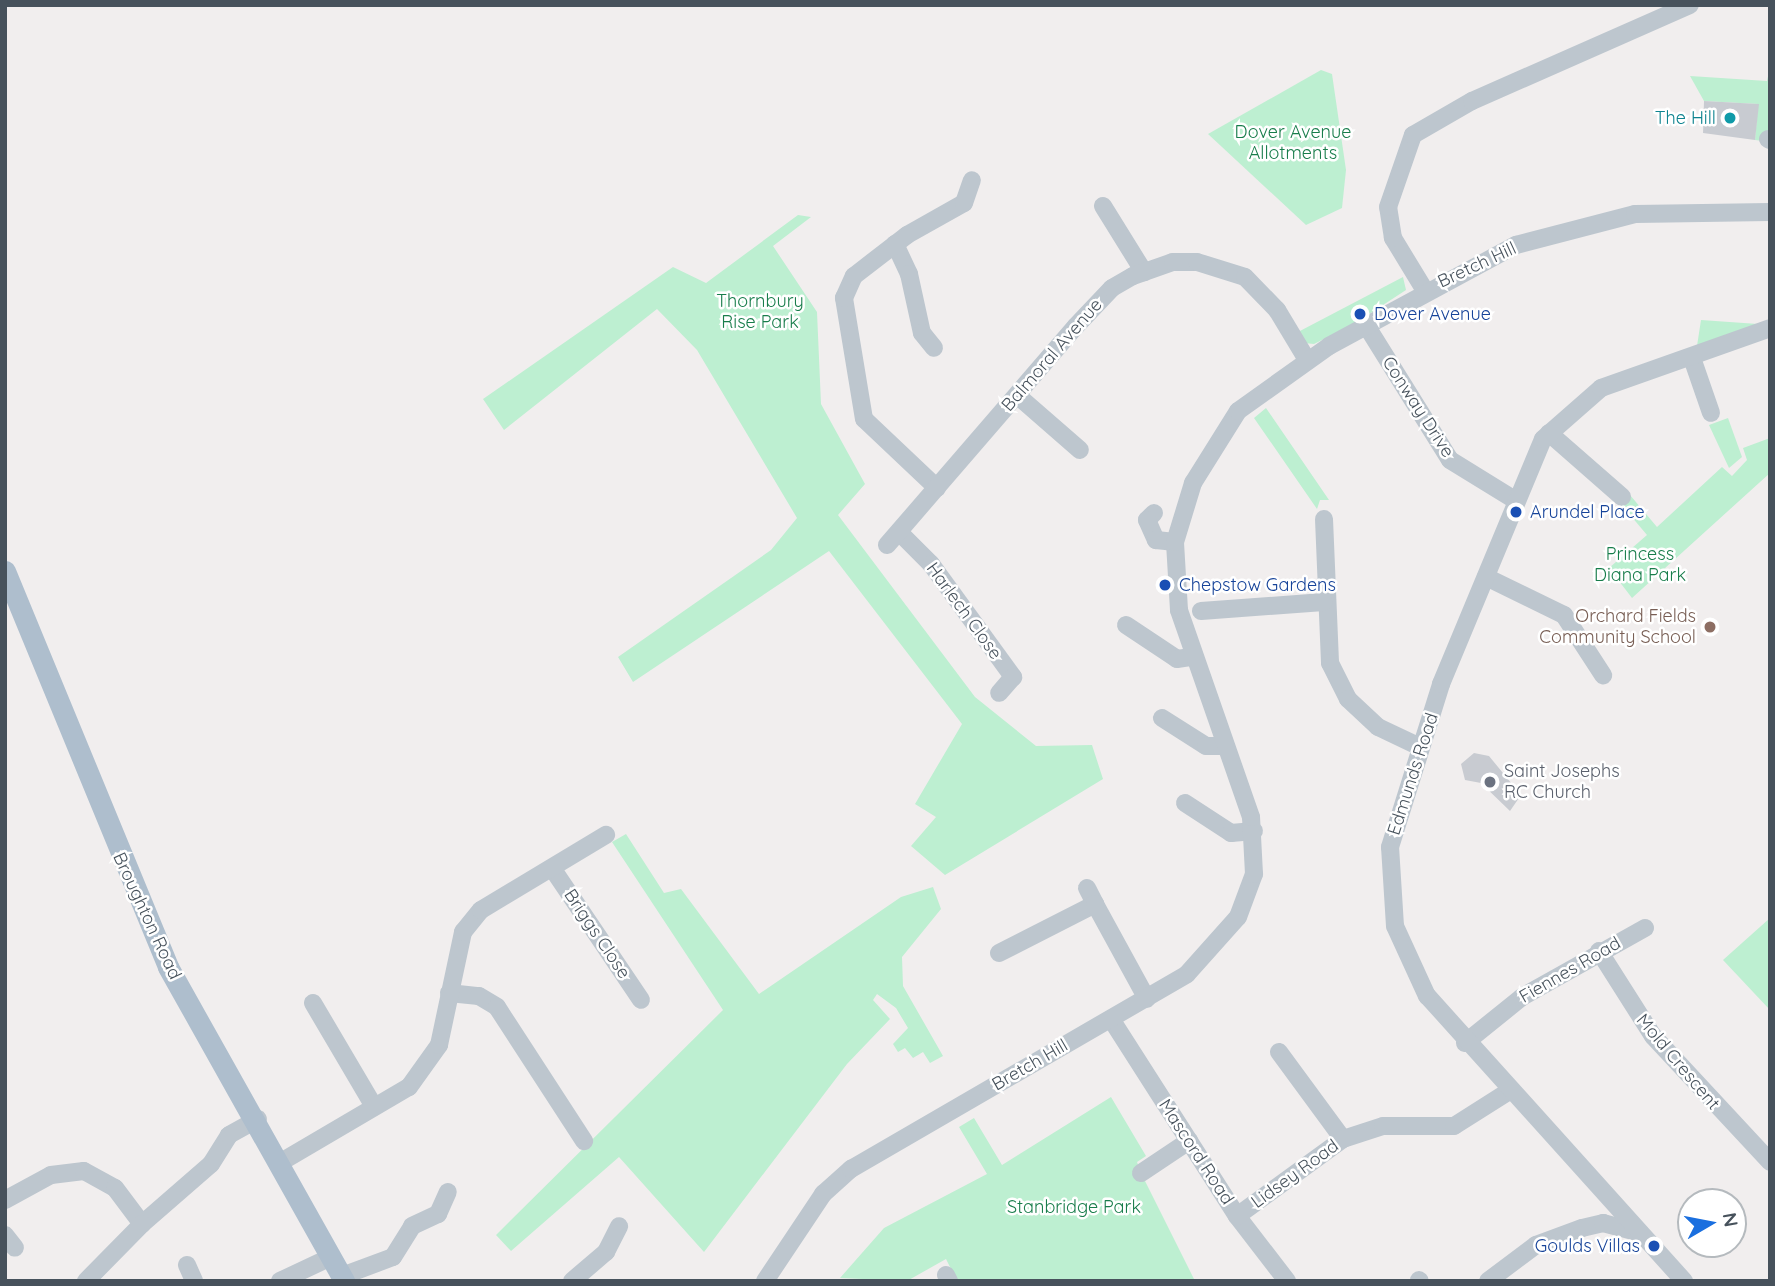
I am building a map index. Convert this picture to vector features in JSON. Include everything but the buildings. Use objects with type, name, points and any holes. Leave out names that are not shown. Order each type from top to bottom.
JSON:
[{"type":"main road","name":"Broughton Road","points":[[5,571],[168,967],[258,1119],[343,1278]]},
{"type":"street","points":[[1424,289],[1393,238],[1388,207],[1413,135],[1472,102],[1690,5]]},
{"type":"street","points":[[937,488],[864,419],[854,384],[844,298],[854,276],[895,244],[964,203],[972,180]]},
{"type":"street","points":[[1103,206],[1144,272]]},
{"type":"street","name":"Bretch Hill","points":[[765,1281],[811,1210],[851,1169],[1147,999],[1207,958],[1238,918],[1254,874],[1254,831],[1192,657],[1179,610],[1175,542],[1193,483],[1216,439],[1238,411],[1307,360],[1424,289],[1516,245],[1635,214],[1770,212]]},
{"type":"street","points":[[895,244],[909,274],[922,333],[934,348]]},
{"type":"street","name":"Balmoral Avenue","points":[[893,539],[1112,288],[1144,272],[1197,262],[1245,277],[1272,304],[1307,360]]},
{"type":"street","name":"Conway Drive","points":[[1366,325],[1450,460],[1515,500]]},
{"type":"street","name":"Edmunds Road","points":[[1684,1281],[1465,1043],[1415,976],[1389,898],[1394,824],[1420,747],[1515,500],[1549,433],[1601,388],[1692,358],[1770,328]]},
{"type":"street","points":[[1692,358],[1711,413]]},
{"type":"street","points":[[1018,396],[1080,450]]},
{"type":"street","points":[[1549,433],[1622,497]]},
{"type":"street","points":[[1154,513],[1147,520],[1156,540],[1175,542]]},
{"type":"street","points":[[1324,519],[1324,602],[1330,663],[1348,699],[1378,727],[1420,747]]},
{"type":"street","name":"Harlech Close","points":[[893,539],[931,564],[1013,677],[999,693]]},
{"type":"street","points":[[1486,577],[1564,615],[1603,675]]},
{"type":"street","points":[[1201,611],[1324,602]]},
{"type":"street","points":[[1126,625],[1177,659],[1192,657]]},
{"type":"street","points":[[1162,718],[1206,746],[1223,746]]},
{"type":"street","points":[[1185,803],[1231,833],[1254,831]]},
{"type":"street","points":[[281,1162],[373,1105],[409,1087],[428,1065],[463,932],[481,910],[606,835]]},
{"type":"street","name":"Briggs Close","points":[[552,868],[641,1000]]},
{"type":"street","points":[[999,953],[1091,896],[1147,999]]},
{"type":"street","name":"Fiennes Road","points":[[1465,1043],[1522,997],[1599,951],[1645,928]]},
{"type":"street","name":"Mold Crescent","points":[[1599,951],[1653,1036],[1770,1162]]},
{"type":"street","points":[[449,993],[479,996],[497,1007],[584,1141]]},
{"type":"street","points":[[313,1003],[373,1105]]},
{"type":"street","name":"Mascord Road","points":[[1111,1019],[1237,1216],[1287,1281]]},
{"type":"street","points":[[1279,1052],[1343,1139]]},
{"type":"street","name":"Lidsey Road","points":[[1237,1216],[1343,1139],[1383,1126],[1454,1126],[1511,1090]]},
{"type":"street","points":[[86,1281],[142,1224],[211,1164],[229,1135],[258,1119]]},
{"type":"street","points":[[1141,1173],[1189,1141]]},
{"type":"street","points":[[5,1200],[51,1175],[84,1171],[115,1188],[142,1224]]},
{"type":"street","points":[[343,1278],[393,1257],[412,1226],[438,1214],[448,1192]]},
{"type":"street","points":[[1488,1281],[1536,1245],[1582,1228],[1604,1223],[1640,1233]]},
{"type":"street","points":[[572,1281],[606,1252],[619,1226]]},
{"type":"street","points":[[280,1281],[331,1257]]},
{"type":"green space","points":[[1770,67],[1770,134],[1763,141],[1755,140],[1758,104],[1704,101],[1690,76],[1767,81]]},
{"type":"green space","name":"Dover Avenue Allotments","points":[[1321,70],[1332,74],[1346,170],[1342,208],[1306,225],[1208,134]]},
{"type":"green space","name":"Thornbury Rise Park","points":[[798,215],[811,217],[773,246],[817,312],[821,404],[865,484],[838,515],[975,697],[1036,746],[1092,745],[1103,779],[945,875],[911,846],[936,817],[915,804],[962,724],[829,551],[633,682],[618,657],[771,550],[797,518],[697,350],[657,309],[504,430],[483,399],[673,267],[706,283]]},
{"type":"green space","points":[[1403,277],[1406,290],[1354,324],[1314,344],[1304,343],[1298,332]]},
{"type":"green space","points":[[1701,320],[1758,324],[1697,346]]},
{"type":"green space","points":[[1266,408],[1329,500],[1320,500],[1317,509],[1254,418]]},
{"type":"green space","points":[[1728,418],[1742,457],[1729,468],[1709,425]]},
{"type":"green space","name":"Princess Diana Park","points":[[1770,438],[1770,473],[1632,598],[1609,568],[1647,535],[1620,503],[1630,495],[1657,527],[1722,467],[1732,476],[1747,460],[1743,448]]},
{"type":"green space","points":[[626,834],[664,893],[681,889],[759,994],[901,897],[933,887],[941,909],[902,957],[903,986],[943,1056],[930,1063],[923,1052],[913,1058],[905,1048],[898,1052],[893,1044],[908,1028],[896,1008],[877,994],[873,1000],[890,1019],[847,1064],[704,1252],[619,1157],[511,1251],[496,1235],[723,1010],[612,842]]},
{"type":"green space","points":[[1770,918],[1770,1010],[1723,960]]},
{"type":"green space","name":"Stanbridge Park","points":[[1111,1097],[1146,1156],[1137,1162],[1141,1173],[1195,1281],[957,1281],[946,1259],[907,1281],[840,1278],[884,1228],[987,1174],[959,1127],[974,1118],[1002,1165]]},
{"type":"place","name":"The Hill","points":[[1730,118]]},
{"type":"place","name":"Dover Avenue","points":[[1360,314]]},
{"type":"place","name":"Arundel Place","points":[[1516,512]]},
{"type":"place","name":"Chepstow Gardens","points":[[1165,585]]},
{"type":"place","name":"Orchard Fields Community School","points":[[1710,627]]},
{"type":"place","name":"Saint Josephs RC Church","points":[[1490,782]]},
{"type":"place","name":"Goulds Villas","points":[[1654,1246]]}]
